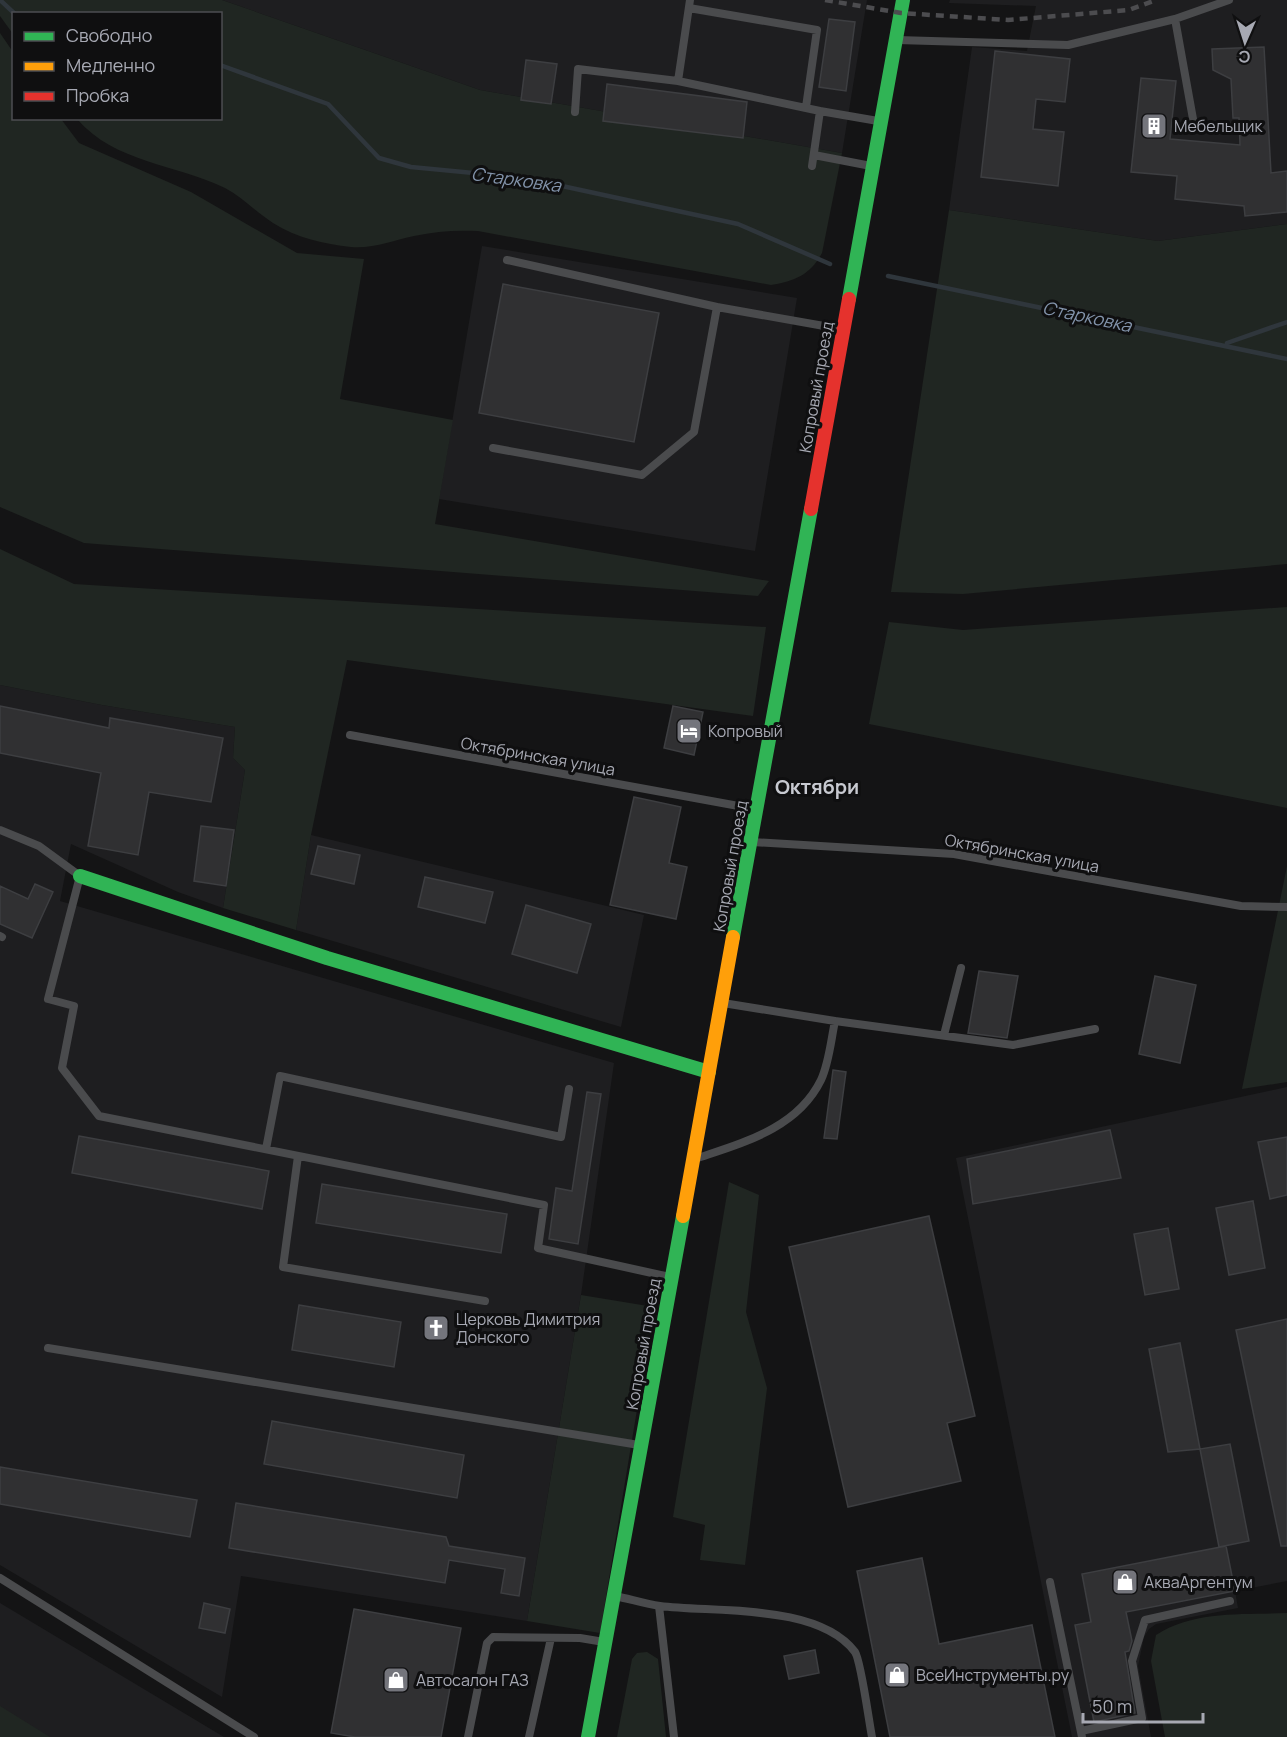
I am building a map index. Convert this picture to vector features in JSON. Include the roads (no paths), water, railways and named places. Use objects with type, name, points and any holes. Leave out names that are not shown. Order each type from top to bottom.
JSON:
[{"type":"main road","name":"Копровый проезд","points":[[588,1737],[903,0]]},
{"type":"main road","points":[[80,876],[327,958],[709,1072]]},
{"type":"lane","points":[[896,40],[923,43],[1068,45],[1175,19],[1229,0]]},
{"type":"lane","points":[[678,81],[689,4],[817,30],[806,107]]},
{"type":"lane","points":[[1175,19],[1193,119]]},
{"type":"lane","points":[[575,112],[578,69],[678,81],[820,111],[881,121]]},
{"type":"lane","points":[[812,166],[820,111]]},
{"type":"lane","points":[[814,155],[873,166]]},
{"type":"lane","points":[[507,260],[717,307],[844,329]]},
{"type":"lane","points":[[493,448],[642,475],[694,432],[717,307]]},
{"type":"lane","name":"Октябринская улица","points":[[350,735],[756,810]]},
{"type":"lane","points":[[0,830],[39,846],[80,876],[48,999],[74,1006],[62,1068],[99,1116],[544,1205],[538,1248],[672,1277]]},
{"type":"lane","name":"Октябринская улица","points":[[751,842],[954,854],[1240,906],[1287,907]]},
{"type":"lane","points":[[944,1035],[962,968]]},
{"type":"lane","points":[[721,1002],[835,1022],[1013,1045],[1095,1029]]},
{"type":"lane","points":[[693,1159],[756,1139],[807,1102],[822,1079],[835,1022]]},
{"type":"lane","points":[[266,1149],[280,1076],[561,1137],[569,1089]]},
{"type":"lane","points":[[298,1156],[284,1267],[485,1301]]},
{"type":"lane","points":[[48,1348],[641,1445]]},
{"type":"lane","points":[[0,1578],[254,1737]]},
{"type":"lane","points":[[1050,1582],[1082,1734],[1142,1718],[1132,1661],[1146,1620],[1230,1601]]},
{"type":"lane","points":[[614,1596],[659,1606],[757,1614],[797,1620],[827,1630],[856,1653],[872,1737]]},
{"type":"lane","points":[[659,1606],[674,1737]]},
{"type":"lane","points":[[468,1737],[487,1643],[493,1637],[551,1638],[606,1643]]},
{"type":"lane","points":[[530,1737],[551,1638]]},
{"type":"waterway","name":"Старковка","points":[[0,0],[13,12]]},
{"type":"waterway","name":"Старковка","points":[[222,66],[328,104],[379,158],[411,167],[525,178],[738,224],[830,264]]},
{"type":"waterway","name":"Старковка","points":[[888,276],[1287,359]]},
{"type":"waterway","points":[[1227,343],[1287,322]]},
{"type":"railway","points":[[825,0],[901,13],[1008,20],[1129,10],[1156,0]]},
{"type":"place","name":"Мебельщик","points":[[1154,126]]},
{"type":"place","name":"Копровый","points":[[689,731]]},
{"type":"place","name":"Церковь Димитрия Донского","points":[[436,1328]]},
{"type":"place","name":"АкваАргентум","points":[[1125,1582]]},
{"type":"place","name":"ВсеИнструменты.ру","points":[[897,1675]]},
{"type":"place","name":"Автосалон ГАЗ","points":[[396,1680]]},
{"type":"district","name":"Октябри","points":[[817,787]]}]
